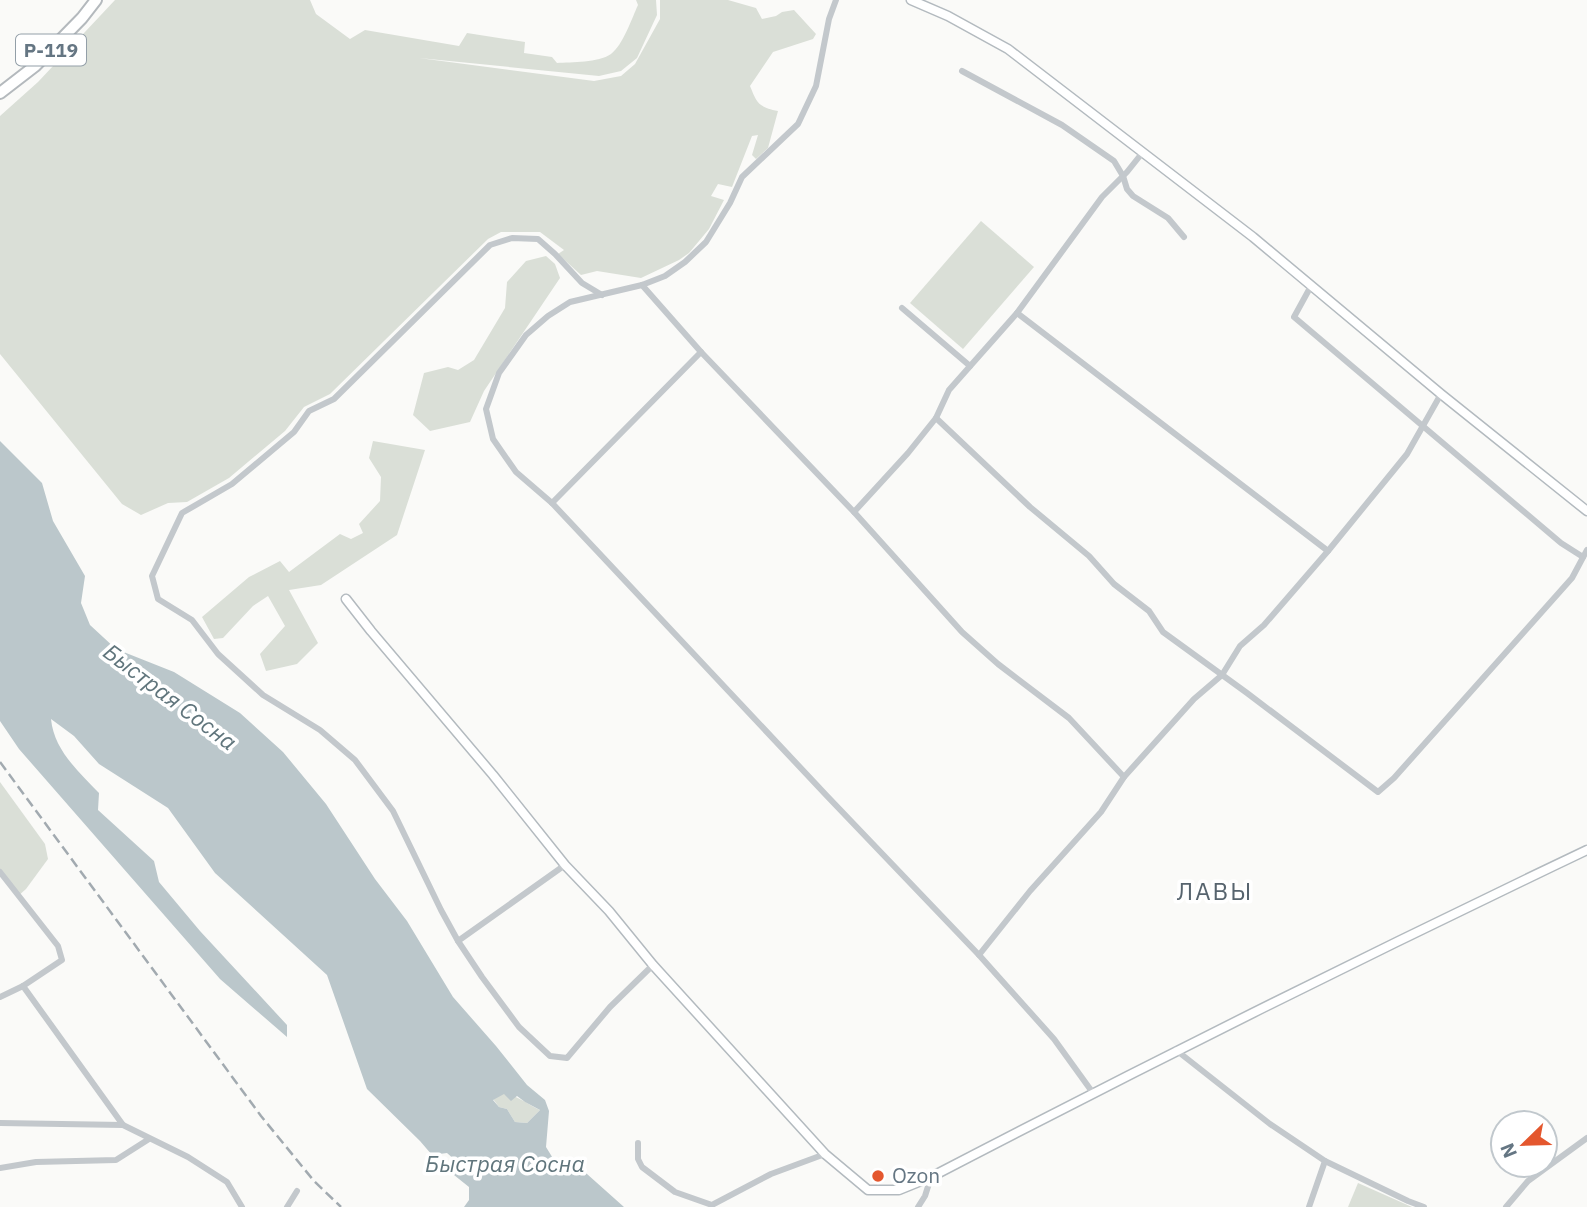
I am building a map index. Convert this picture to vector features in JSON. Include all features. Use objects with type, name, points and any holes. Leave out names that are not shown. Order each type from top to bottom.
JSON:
[{"type":"highway","name":"Р-119","points":[[0,93],[34,66],[82,18],[96,0]]},
{"type":"street","points":[[836,0],[829,19],[816,86],[798,124],[742,177],[706,242],[665,276],[642,285],[570,302],[548,316],[526,335],[499,373],[486,410],[493,439],[516,472],[551,503],[979,955],[1054,1039],[1093,1093]]},
{"type":"street","points":[[911,0],[948,16],[1008,49],[1253,237],[1441,394],[1587,511]]},
{"type":"street","points":[[962,71],[1062,125],[1114,161],[1133,197],[1168,218],[1184,237]]},
{"type":"street","points":[[854,512],[908,453],[936,418],[949,390],[1017,313],[1102,197],[1143,152]]},
{"type":"street","points":[[603,295],[582,283],[538,239],[512,238],[490,245],[334,399],[309,411],[294,432],[232,484],[182,513],[152,576],[158,599],[192,620],[218,654],[263,695],[320,730],[355,760],[393,811],[458,941],[519,1027],[550,1056],[567,1058],[610,1007],[653,965]]},
{"type":"street","points":[[642,285],[962,632],[1069,718],[1124,777]]},
{"type":"street","points":[[936,418],[1030,507],[1089,556],[1114,584],[1149,611],[1163,632],[1378,792],[1394,778],[1572,578],[1585,553],[1561,543],[1294,317],[1311,286]]},
{"type":"street","points":[[902,308],[970,366]]},
{"type":"street","points":[[1017,313],[1328,551]]},
{"type":"street","points":[[551,503],[701,352]]},
{"type":"street","points":[[979,955],[1030,891],[1101,813],[1124,777],[1194,699],[1222,675],[1240,646],[1264,625],[1328,551],[1406,454],[1441,394]]},
{"type":"street","points":[[346,599],[565,865],[609,911],[653,965],[825,1154],[868,1190],[899,1190],[932,1177],[1176,1051],[1587,850]]},
{"type":"street","points":[[458,941],[565,865]]},
{"type":"street","points":[[0,872],[58,946],[62,960],[23,986],[0,997]]},
{"type":"street","points":[[23,986],[122,1125]]},
{"type":"street","points":[[1176,1051],[1270,1124],[1325,1161],[1424,1207]]},
{"type":"street","points":[[0,1123],[122,1125],[188,1157],[227,1182],[242,1207]]},
{"type":"street","points":[[1506,1207],[1528,1181],[1587,1138]]},
{"type":"street","points":[[0,1168],[36,1162],[116,1160],[149,1139]]},
{"type":"street","points":[[638,1143],[638,1159],[642,1167],[675,1192],[712,1205],[771,1174],[825,1154]]},
{"type":"street","points":[[1309,1207],[1325,1161]]},
{"type":"street","points":[[918,1207],[932,1177]]},
{"type":"street","points":[[286,1207],[297,1191]]},
{"type":"street","points":[[925,1196],[930,1207]]},
{"type":"shaded area","points":[[115,0],[310,0],[316,14],[350,39],[365,30],[459,46],[467,33],[525,42],[524,53],[552,57],[557,63],[592,61],[611,54],[627,31],[638,5],[636,0],[656,0],[657,15],[637,58],[621,71],[599,76],[419,58],[594,81],[621,76],[635,64],[660,19],[660,0],[728,0],[756,8],[762,19],[794,10],[816,34],[813,39],[773,52],[750,86],[759,103],[778,111],[768,148],[756,159],[752,155],[758,135],[752,136],[732,187],[718,184],[711,196],[724,200],[709,229],[689,253],[641,278],[597,271],[581,275],[558,254],[564,250],[540,232],[501,232],[488,239],[330,394],[304,407],[285,431],[229,478],[187,502],[168,503],[141,515],[122,504],[0,354],[0,116],[38,82]]},
{"type":"shaded area","points":[[981,221],[1034,267],[963,349],[910,303]]},
{"type":"shaded area","points":[[546,256],[555,264],[560,278],[484,391],[470,422],[430,431],[413,415],[424,373],[448,367],[458,370],[474,360],[505,308],[507,282],[526,261]]},
{"type":"shaded area","points":[[373,441],[425,450],[397,535],[321,585],[289,590],[318,643],[297,664],[266,671],[260,654],[285,626],[268,596],[253,606],[223,638],[214,639],[202,617],[249,577],[280,561],[289,572],[340,534],[351,539],[363,533],[359,524],[380,501],[381,477],[369,458]]},
{"type":"shaded area","points":[[0,782],[45,844],[48,859],[18,896],[0,872]]},
{"type":"shaded area","points":[[504,1093],[540,1110],[527,1123],[515,1122],[507,1109],[499,1107],[493,1099]]},
{"type":"shaded area","points":[[1358,1183],[1412,1207],[1348,1207]]},
{"type":"water","name":"Быстрая Сосна","points":[[0,441],[42,483],[53,521],[85,576],[81,603],[90,625],[116,649],[174,672],[240,713],[283,752],[326,804],[375,879],[407,921],[453,997],[527,1085],[545,1100],[549,1111],[546,1147],[554,1160],[568,1159],[624,1207],[464,1207],[469,1200],[469,1187],[454,1175],[455,1160],[447,1153],[432,1155],[367,1089],[327,975],[215,873],[168,808],[99,764],[74,736],[51,719],[62,750],[99,793],[98,810],[154,861],[159,882],[200,931],[287,1025],[287,1037],[220,979],[19,749],[0,721]],"holes":[[[504,1094],[511,1101],[517,1096],[540,1110],[527,1123],[515,1122],[507,1109],[499,1107],[493,1100]]]},
{"type":"railway","points":[[0,762],[261,1116],[314,1181],[341,1207]]},
{"type":"place","name":"Ozon","points":[[878,1176]]},
{"type":"district","name":"ЛАВЫ","points":[[1215,892]]}]
